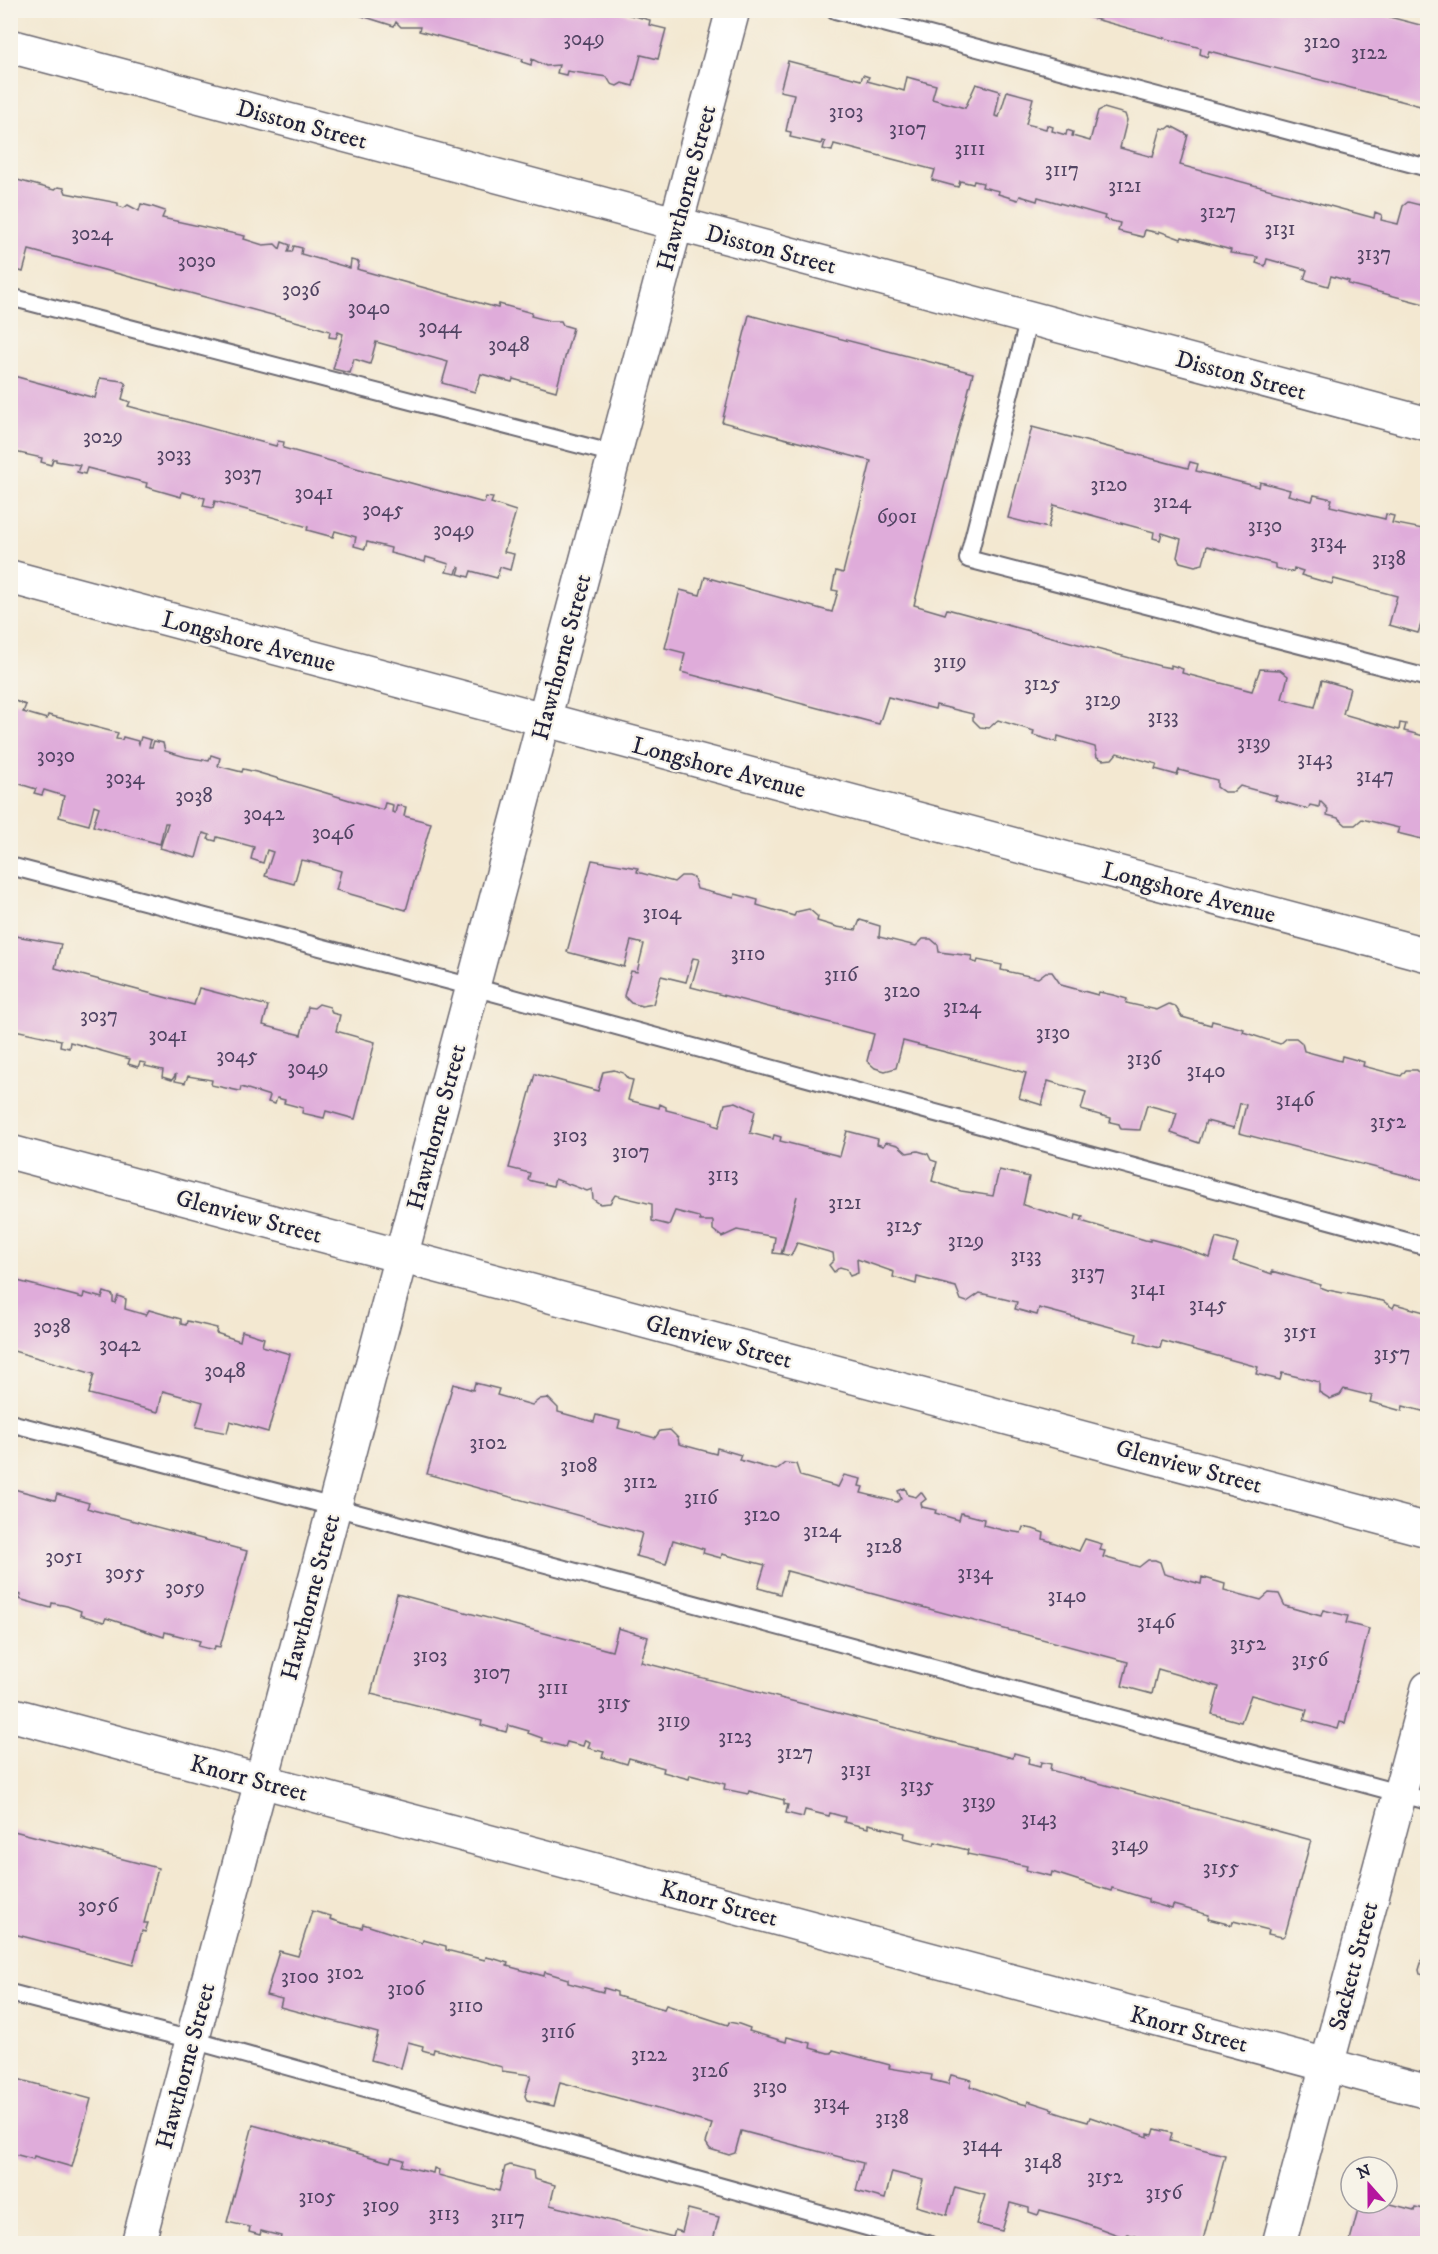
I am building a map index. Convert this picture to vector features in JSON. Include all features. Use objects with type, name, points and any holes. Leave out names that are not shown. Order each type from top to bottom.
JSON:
[{"type":"street","name":"Hawthorne Street","points":[[138,2244],[733,10]]},
{"type":"street","name":"Disston Street","points":[[10,46],[1428,424]]},
{"type":"street","name":"Longshore Avenue","points":[[10,577],[1428,956]]},
{"type":"street","name":"Glenview Street","points":[[10,1152],[1428,1530]]},
{"type":"street","name":"Sackett Street","points":[[1279,2244],[1325,2066],[1414,1797],[1428,1688]]},
{"type":"street","name":"Knorr Street","points":[[10,1714],[1428,2092]]},
{"type":"lane","points":[[835,10],[1428,168]]},
{"type":"lane","points":[[10,297],[615,454]]},
{"type":"lane","points":[[1029,318],[968,559],[1428,678]]},
{"type":"lane","points":[[10,866],[473,987],[1428,1247]]},
{"type":"lane","points":[[10,1423],[334,1507],[1414,1797]]},
{"type":"lane","points":[[10,1993],[192,2040],[928,2244]]},
{"type":"building","points":[[343,10],[610,10],[650,20],[649,25],[666,29],[658,59],[641,55],[633,86],[622,83],[617,86],[611,84],[607,77],[567,71],[566,75],[557,73],[559,65],[546,66],[532,59],[531,65],[522,62],[523,59],[419,31],[420,27],[401,27],[396,22],[394,26]]},
{"type":"building","points":[[1062,10],[1375,10],[1374,13],[1428,27],[1428,108],[1209,51],[1207,57],[1200,54],[1201,48]]},
{"type":"building","points":[[788,61],[861,80],[863,75],[869,77],[867,81],[904,91],[907,77],[936,85],[932,99],[965,108],[976,84],[1000,91],[995,116],[999,117],[1007,91],[1033,98],[1026,124],[1046,129],[1047,125],[1053,127],[1052,131],[1066,135],[1067,130],[1073,132],[1072,136],[1090,141],[1098,111],[1104,108],[1125,114],[1127,120],[1120,148],[1153,157],[1161,128],[1167,129],[1171,126],[1188,135],[1180,165],[1374,218],[1375,212],[1382,215],[1381,220],[1398,224],[1403,206],[1408,202],[1428,207],[1428,305],[1348,284],[1349,281],[1331,276],[1328,286],[1304,279],[1307,270],[1267,259],[1265,266],[1256,263],[1258,257],[1230,253],[1231,250],[1182,237],[1181,239],[1159,231],[1159,233],[1145,230],[1143,237],[1118,231],[1120,223],[1104,219],[1105,216],[1038,197],[1037,201],[1020,196],[1018,200],[998,194],[999,191],[982,187],[983,183],[974,181],[973,184],[960,181],[958,187],[932,180],[935,170],[834,144],[832,151],[823,149],[825,142],[822,141],[821,144],[790,137],[791,132],[786,131],[794,94],[780,91]]},
{"type":"building","points":[[10,178],[54,190],[58,187],[64,188],[66,193],[118,203],[118,206],[124,208],[128,205],[139,211],[141,204],[153,207],[165,211],[162,218],[245,236],[244,239],[263,245],[275,244],[280,249],[282,242],[290,245],[288,252],[292,252],[294,246],[302,248],[301,254],[350,268],[351,260],[359,262],[357,269],[360,270],[498,308],[499,304],[532,313],[531,316],[550,321],[561,321],[563,325],[573,328],[556,391],[513,379],[512,382],[481,374],[475,392],[442,383],[448,362],[376,342],[370,364],[354,359],[350,373],[333,369],[343,334],[338,332],[336,338],[329,337],[330,331],[310,325],[29,250],[23,272],[10,268]]},
{"type":"building","points":[[749,315],[973,373],[914,605],[945,614],[947,609],[1160,666],[1171,668],[1171,665],[1183,669],[1182,673],[1252,691],[1260,669],[1280,670],[1288,676],[1282,699],[1315,707],[1322,680],[1350,688],[1343,714],[1399,730],[1400,723],[1406,724],[1404,731],[1428,737],[1428,836],[1423,834],[1422,839],[1397,833],[1399,828],[1362,819],[1355,825],[1346,825],[1338,818],[1327,815],[1328,809],[1320,801],[1319,807],[1310,805],[1308,809],[1275,800],[1277,796],[1240,786],[1234,792],[1224,792],[1217,787],[1217,780],[1179,770],[1177,775],[1155,769],[1157,764],[1117,753],[1112,759],[1103,760],[1097,757],[1095,747],[1058,736],[1057,742],[1033,735],[1034,731],[998,720],[989,728],[980,727],[973,720],[973,714],[936,705],[935,709],[888,697],[879,724],[681,672],[685,653],[665,648],[680,590],[700,595],[705,577],[832,612],[838,591],[832,590],[836,571],[843,573],[871,461],[722,422]]},
{"type":"building","points":[[10,375],[95,398],[100,378],[122,381],[126,384],[122,399],[130,402],[128,406],[276,446],[278,441],[284,442],[283,448],[484,503],[486,497],[493,498],[491,503],[516,511],[504,552],[514,554],[510,570],[500,567],[497,578],[471,571],[469,577],[458,574],[460,568],[458,567],[456,574],[446,572],[449,564],[426,557],[425,562],[390,553],[391,548],[367,542],[365,549],[354,546],[356,537],[335,531],[333,537],[307,530],[308,527],[215,501],[213,508],[203,506],[205,498],[182,492],[181,497],[146,487],[147,483],[87,468],[85,474],[77,472],[80,465],[53,459],[51,465],[41,462],[42,458],[10,451]]},
{"type":"building","points":[[1032,427],[1188,468],[1190,462],[1198,464],[1196,471],[1259,487],[1260,482],[1290,490],[1288,495],[1312,501],[1314,495],[1332,499],[1330,506],[1385,519],[1386,514],[1394,516],[1392,523],[1428,530],[1428,604],[1418,633],[1389,625],[1397,596],[1334,579],[1332,584],[1301,575],[1303,571],[1294,568],[1293,572],[1275,568],[1275,564],[1207,546],[1203,564],[1195,566],[1180,562],[1177,557],[1181,539],[1162,533],[1160,540],[1153,538],[1154,532],[1054,505],[1048,528],[1008,518]]},
{"type":"building","points":[[1428,611],[1428,635],[1421,633]]},
{"type":"building","points":[[15,701],[26,705],[23,712],[47,719],[48,715],[118,733],[116,739],[122,740],[123,737],[138,741],[139,744],[141,737],[151,740],[149,747],[152,747],[154,741],[163,743],[165,751],[209,761],[211,755],[220,758],[218,766],[242,772],[243,769],[256,772],[383,810],[385,803],[393,805],[392,812],[395,813],[397,805],[406,807],[404,816],[431,823],[406,910],[336,890],[341,871],[307,861],[301,860],[294,884],[265,876],[273,852],[267,850],[263,863],[251,859],[254,847],[217,837],[216,841],[208,839],[210,835],[203,833],[196,858],[160,848],[168,823],[165,823],[160,844],[93,826],[99,807],[94,805],[89,825],[59,817],[64,796],[44,790],[42,795],[34,793],[36,789],[10,781],[10,710]]},
{"type":"building","points":[[592,860],[638,868],[637,872],[674,882],[681,876],[689,876],[694,878],[697,889],[734,898],[735,894],[758,900],[757,905],[794,916],[796,912],[809,909],[818,917],[817,921],[837,927],[856,930],[860,920],[880,926],[879,937],[916,946],[923,939],[931,939],[938,945],[939,952],[972,956],[971,961],[977,963],[978,960],[1002,965],[1001,970],[1038,978],[1046,972],[1052,972],[1061,985],[1098,995],[1099,992],[1113,995],[1127,999],[1126,1003],[1157,1010],[1169,1004],[1175,1006],[1182,1017],[1211,1025],[1212,1021],[1244,1029],[1243,1032],[1280,1044],[1287,1038],[1296,1038],[1302,1043],[1304,1051],[1341,1061],[1342,1056],[1364,1062],[1363,1066],[1401,1076],[1406,1070],[1417,1070],[1428,1083],[1428,1181],[1239,1133],[1246,1105],[1240,1103],[1234,1128],[1206,1121],[1199,1143],[1171,1133],[1177,1113],[1147,1105],[1140,1130],[1121,1129],[1119,1124],[1110,1122],[1111,1118],[1081,1110],[1086,1092],[1048,1081],[1042,1105],[1019,1098],[1026,1073],[903,1041],[896,1068],[885,1071],[875,1068],[867,1061],[874,1034],[691,987],[699,959],[693,958],[686,982],[661,976],[653,1004],[642,1006],[631,1003],[624,996],[631,971],[637,972],[644,944],[631,941],[624,967],[567,952]]},
{"type":"building","points":[[10,935],[61,944],[55,968],[194,1005],[199,988],[268,1006],[263,1025],[301,1035],[308,1007],[314,1008],[319,1004],[330,1007],[332,1013],[340,1015],[336,1031],[375,1042],[355,1119],[326,1111],[324,1118],[302,1113],[303,1108],[284,1103],[285,1100],[277,1098],[275,1104],[268,1102],[270,1096],[241,1087],[240,1091],[211,1085],[212,1080],[188,1076],[185,1083],[175,1081],[176,1074],[172,1080],[162,1077],[163,1070],[145,1066],[146,1063],[140,1062],[138,1067],[128,1064],[130,1059],[70,1042],[69,1048],[60,1046],[61,1040],[10,1029]]},
{"type":"building","points":[[614,1070],[633,1080],[628,1100],[659,1108],[660,1104],[666,1107],[666,1110],[713,1122],[713,1125],[719,1127],[725,1104],[736,1102],[755,1111],[750,1133],[773,1139],[774,1135],[781,1137],[780,1141],[840,1156],[847,1131],[878,1139],[877,1144],[883,1146],[886,1142],[898,1145],[907,1153],[918,1151],[928,1154],[931,1160],[937,1162],[932,1181],[961,1191],[993,1196],[999,1170],[1029,1177],[1023,1205],[1075,1220],[1076,1215],[1083,1217],[1081,1221],[1145,1240],[1150,1241],[1150,1239],[1177,1246],[1210,1258],[1216,1238],[1238,1244],[1233,1261],[1272,1274],[1272,1271],[1321,1285],[1320,1287],[1328,1290],[1383,1301],[1393,1308],[1395,1304],[1428,1313],[1426,1412],[1403,1406],[1402,1411],[1370,1402],[1372,1396],[1344,1389],[1340,1395],[1330,1399],[1319,1392],[1319,1382],[1282,1373],[1280,1380],[1256,1374],[1258,1367],[1162,1341],[1160,1348],[1148,1345],[1135,1341],[1137,1334],[1039,1308],[1037,1315],[1015,1309],[1017,1302],[980,1293],[967,1302],[961,1300],[956,1287],[917,1277],[916,1284],[893,1277],[894,1272],[857,1259],[858,1273],[850,1276],[847,1269],[840,1267],[834,1272],[829,1265],[834,1260],[833,1253],[797,1243],[791,1256],[782,1254],[797,1196],[781,1254],[773,1253],[775,1237],[737,1230],[722,1237],[713,1230],[713,1221],[700,1221],[699,1217],[675,1211],[669,1225],[652,1221],[652,1204],[615,1195],[610,1203],[600,1204],[593,1199],[592,1189],[587,1191],[555,1179],[553,1186],[528,1180],[530,1173],[509,1168],[535,1074],[598,1091],[603,1072]]},
{"type":"building","points":[[10,1279],[83,1298],[84,1293],[102,1298],[104,1292],[113,1295],[115,1303],[118,1296],[126,1299],[125,1309],[146,1315],[149,1310],[181,1319],[181,1324],[186,1325],[187,1321],[217,1328],[216,1333],[240,1341],[242,1331],[264,1338],[262,1346],[290,1354],[268,1432],[230,1421],[227,1433],[196,1427],[203,1402],[163,1391],[158,1412],[89,1394],[94,1374],[10,1350]]},
{"type":"building","points":[[475,1383],[499,1389],[497,1395],[532,1405],[540,1399],[548,1398],[558,1408],[558,1412],[594,1422],[596,1415],[620,1421],[618,1428],[655,1438],[660,1431],[670,1430],[678,1438],[679,1444],[716,1454],[717,1448],[741,1455],[739,1460],[776,1470],[785,1463],[796,1464],[800,1476],[838,1487],[844,1475],[861,1479],[859,1486],[863,1487],[861,1493],[897,1502],[901,1498],[898,1491],[905,1488],[908,1495],[916,1497],[921,1492],[926,1499],[921,1503],[922,1507],[936,1510],[935,1513],[959,1520],[961,1513],[984,1519],[983,1525],[1002,1530],[1021,1533],[1023,1527],[1033,1529],[1044,1533],[1043,1539],[1079,1551],[1085,1539],[1102,1544],[1100,1550],[1105,1551],[1103,1557],[1139,1567],[1148,1560],[1155,1560],[1160,1562],[1164,1574],[1201,1584],[1202,1577],[1225,1584],[1224,1590],[1261,1600],[1269,1593],[1279,1594],[1285,1606],[1321,1616],[1323,1610],[1348,1616],[1346,1623],[1369,1629],[1345,1723],[1340,1722],[1338,1729],[1304,1720],[1307,1710],[1251,1695],[1241,1722],[1212,1714],[1219,1687],[1158,1669],[1152,1694],[1122,1686],[1128,1662],[787,1571],[780,1594],[758,1588],[765,1565],[722,1554],[721,1558],[703,1553],[704,1549],[673,1540],[666,1564],[636,1556],[642,1533],[427,1474],[453,1384],[473,1390]]},
{"type":"building","points":[[10,1488],[55,1500],[57,1494],[89,1503],[87,1508],[93,1510],[247,1551],[220,1647],[215,1646],[214,1650],[198,1646],[200,1641],[165,1632],[164,1637],[106,1618],[104,1622],[80,1615],[81,1611],[67,1606],[52,1603],[51,1608],[19,1599],[21,1595],[10,1592]]},
{"type":"building","points":[[397,1594],[612,1651],[618,1628],[648,1637],[641,1662],[1013,1758],[1014,1753],[1029,1757],[1028,1764],[1040,1767],[1041,1762],[1051,1764],[1050,1770],[1311,1840],[1285,1935],[1282,1937],[1268,1934],[1269,1930],[1233,1921],[1232,1925],[1208,1919],[1209,1915],[1173,1905],[1172,1909],[1112,1888],[1111,1891],[1052,1872],[1051,1876],[1026,1870],[1027,1866],[967,1854],[968,1850],[904,1838],[905,1833],[868,1824],[868,1828],[844,1822],[845,1817],[830,1813],[829,1816],[805,1810],[803,1817],[786,1813],[788,1805],[784,1804],[784,1800],[749,1791],[748,1794],[724,1789],[725,1784],[690,1775],[689,1779],[663,1772],[664,1768],[629,1758],[627,1764],[602,1757],[604,1752],[588,1748],[590,1742],[585,1740],[583,1746],[567,1742],[565,1747],[542,1741],[542,1738],[528,1733],[529,1731],[508,1725],[506,1732],[481,1725],[482,1721],[371,1694]]},
{"type":"building","points":[[10,1830],[158,1868],[144,1923],[148,1923],[145,1932],[142,1931],[133,1965],[10,1933]]},
{"type":"building","points":[[312,1911],[331,1916],[330,1919],[342,1923],[362,1928],[363,1924],[422,1943],[423,1940],[446,1946],[446,1950],[485,1960],[486,1957],[495,1959],[508,1963],[507,1966],[544,1976],[545,1972],[568,1979],[568,1983],[603,1992],[604,1988],[617,1992],[617,1996],[664,2009],[666,2005],[728,2025],[729,2022],[739,2024],[750,2028],[749,2031],[786,2042],[787,2037],[811,2043],[810,2048],[828,2053],[832,2053],[833,2050],[890,2065],[889,2068],[932,2075],[931,2080],[948,2084],[951,2075],[972,2080],[970,2086],[1011,2101],[1027,2105],[1028,2101],[1053,2109],[1051,2111],[1088,2122],[1090,2117],[1148,2137],[1148,2134],[1153,2135],[1155,2129],[1172,2133],[1170,2141],[1225,2155],[1202,2244],[1163,2244],[1142,2238],[1139,2244],[1134,2242],[1135,2236],[1127,2234],[1126,2238],[1077,2220],[1040,2210],[1038,2215],[1029,2212],[1029,2208],[1010,2203],[1002,2231],[976,2224],[985,2195],[955,2187],[947,2215],[916,2206],[923,2180],[892,2172],[885,2199],[856,2191],[863,2163],[741,2131],[735,2153],[729,2155],[710,2149],[706,2143],[712,2124],[560,2082],[554,2106],[527,2100],[525,2096],[531,2075],[502,2071],[502,2067],[434,2049],[433,2053],[422,2050],[423,2046],[408,2042],[401,2068],[371,2060],[378,2033],[280,2007],[282,1999],[266,1995],[279,1951],[298,1956]]},
{"type":"building","points":[[1428,1940],[1428,1976],[1420,1974],[1419,1970]]},
{"type":"building","points":[[10,2077],[91,2099],[72,2167],[34,2156],[33,2159],[10,2153]]},
{"type":"building","points":[[253,2125],[390,2162],[392,2157],[404,2160],[402,2166],[433,2173],[434,2168],[439,2170],[438,2175],[499,2191],[505,2167],[510,2165],[533,2171],[534,2179],[555,2185],[550,2205],[673,2237],[675,2230],[682,2232],[688,2209],[719,2217],[712,2244],[292,2244],[280,2240],[281,2236],[261,2231],[260,2235],[249,2232],[250,2227],[227,2222]]},
{"type":"building","points":[[1399,2206],[1414,2210],[1415,2207],[1428,2210],[1428,2244],[1349,2244],[1357,2215],[1399,2215]]}]
